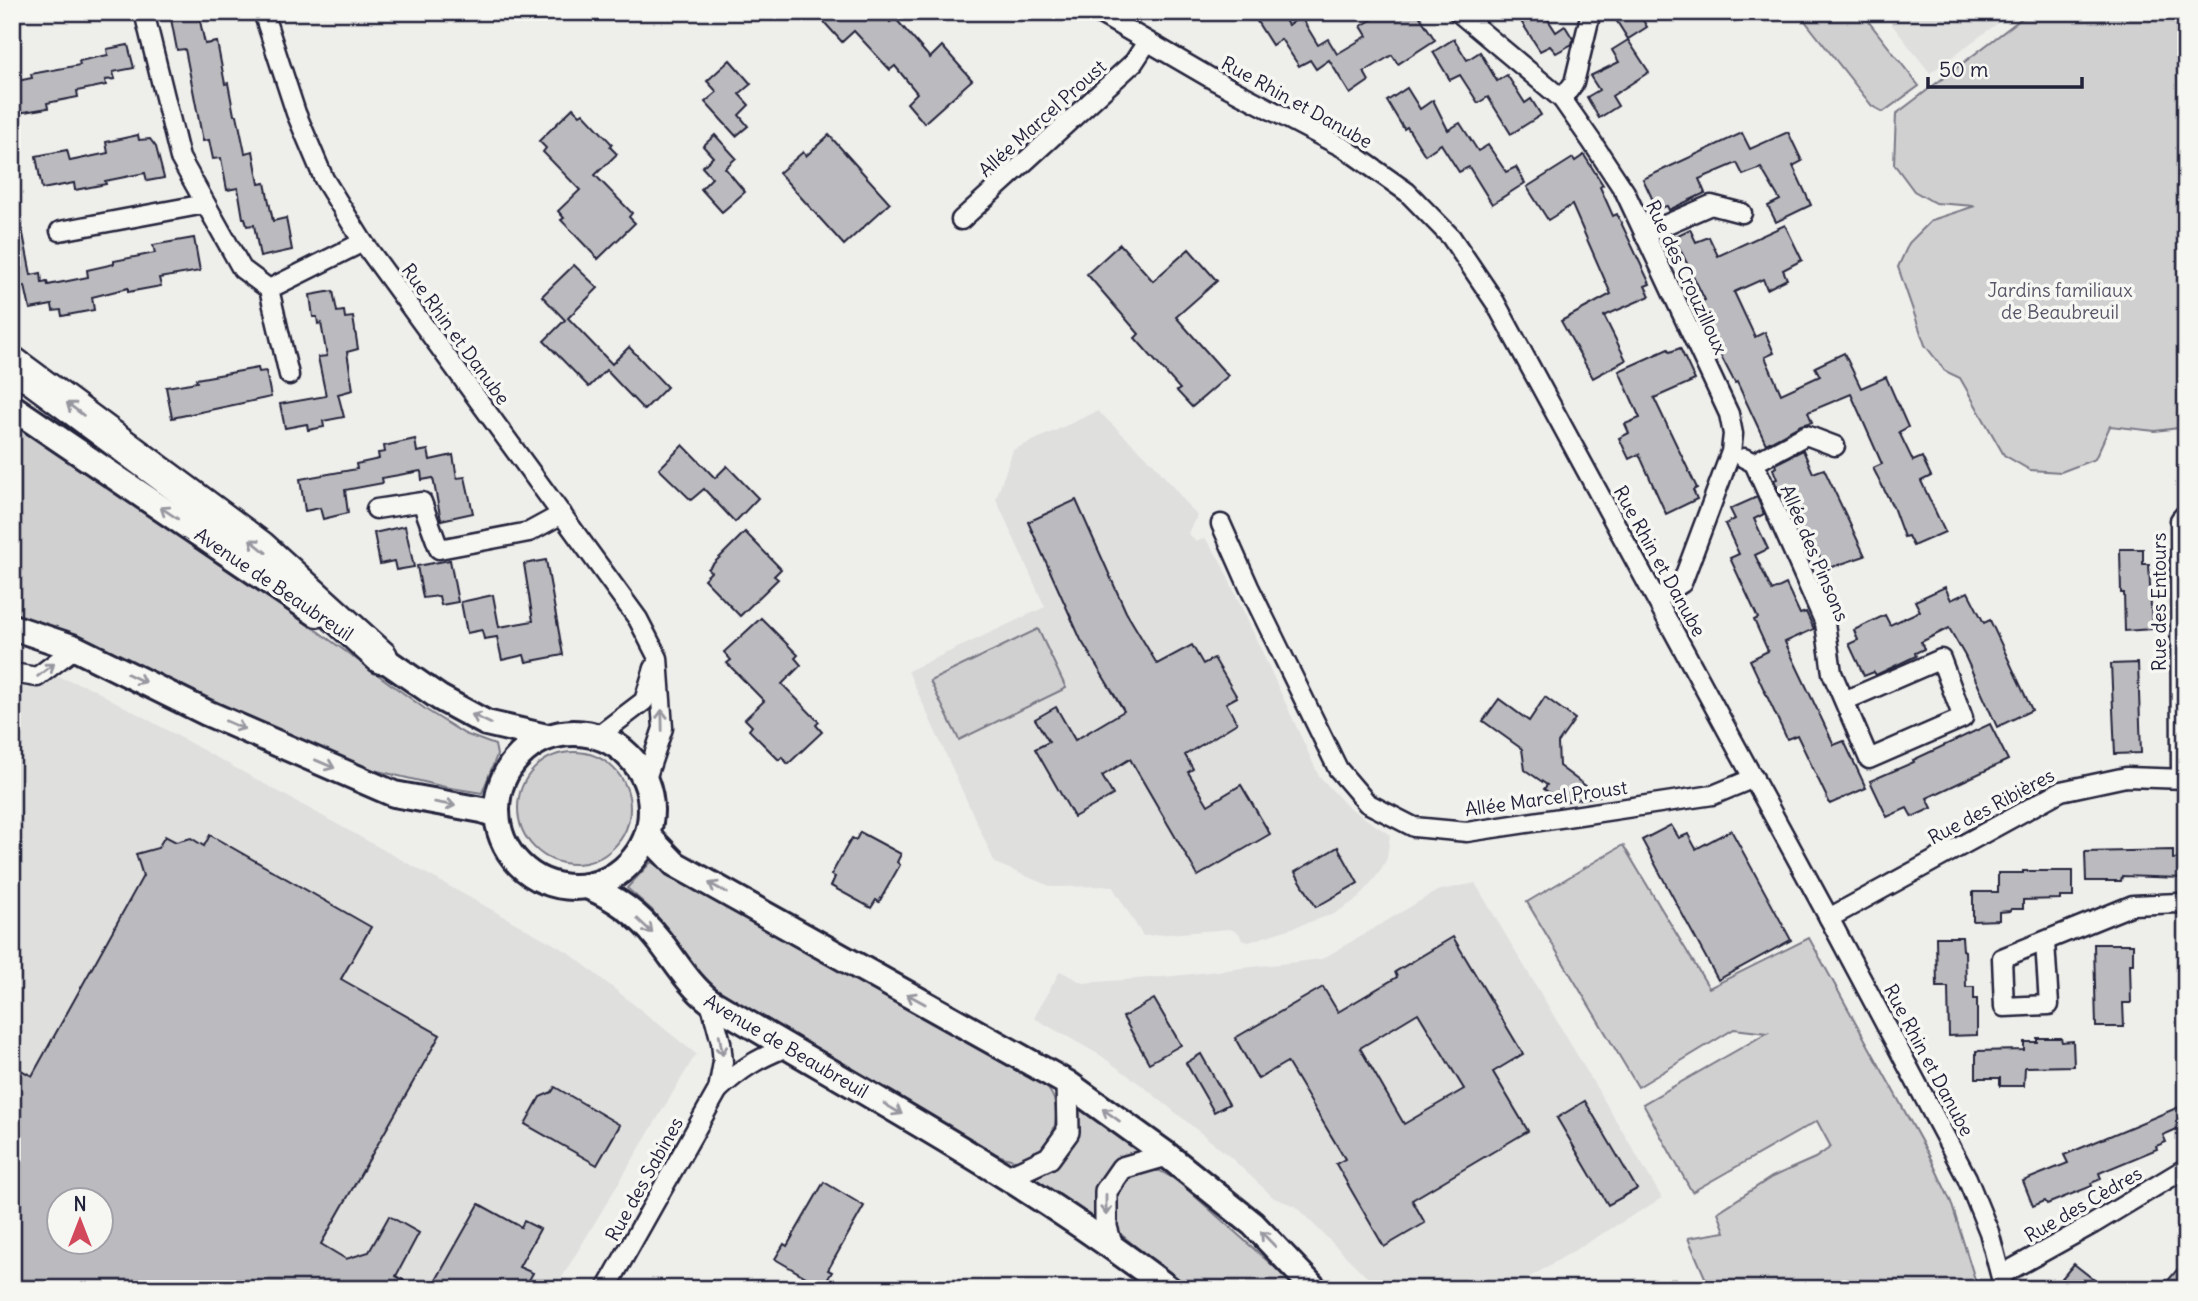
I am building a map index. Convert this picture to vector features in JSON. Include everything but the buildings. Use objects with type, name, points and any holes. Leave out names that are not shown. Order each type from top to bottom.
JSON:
[{"type":"highway","points":[[12,363],[261,547],[381,657]]},
{"type":"main road","name":"Avenue de Beaubreuil","points":[[12,407],[440,698],[486,723],[547,737]]},
{"type":"main road","points":[[12,627],[75,648],[207,713],[394,794],[496,815]]},
{"type":"main road","name":"Avenue de Beaubreuil","points":[[581,732],[598,736],[626,752],[646,779],[652,807],[648,835],[627,866],[604,883],[589,887],[563,887],[537,878],[521,866],[508,851],[500,834],[496,815],[497,795],[504,776],[514,760],[529,746],[547,737],[581,732]]},
{"type":"main road","points":[[648,835],[675,864],[1067,1083],[1167,1155],[1253,1224],[1315,1289]]},
{"type":"main road","name":"Avenue de Beaubreuil","points":[[589,887],[609,895],[629,910],[656,936],[690,982],[710,1001],[1008,1177],[1111,1244],[1169,1289]]},
{"type":"street","points":[[144,12],[180,158],[242,269],[269,289],[289,375]]},
{"type":"street","name":"Rue Rhin et Danube","points":[[264,12],[296,113],[320,168],[363,242],[638,619],[657,657],[663,728],[646,779]]},
{"type":"street","name":"Rue Rhin et Danube","points":[[1097,12],[1214,80],[1346,149],[1406,192],[1451,237],[1495,302],[1968,1178],[1989,1232],[2002,1282]]},
{"type":"street","name":"Rue des Crouzilloux","points":[[1458,12],[1562,99],[1625,192],[1729,414],[1733,434],[1731,452],[1682,583],[1657,599]]},
{"type":"street","points":[[1562,99],[1574,83],[1591,12]]},
{"type":"street","name":"Allée Marcel Proust","points":[[961,220],[1134,62],[1147,42]]},
{"type":"street","points":[[60,231],[205,204]]},
{"type":"street","points":[[1644,234],[1711,205],[1742,213]]},
{"type":"street","points":[[269,289],[363,242]]},
{"type":"street","points":[[1731,452],[1754,463],[1806,435],[1835,446]]},
{"type":"street","name":"Allée des Pinsons","points":[[1754,463],[1825,622],[1832,673],[1868,759],[1963,718],[1941,659],[1844,701]]},
{"type":"street","points":[[376,509],[422,502],[439,549],[529,532],[562,514]]},
{"type":"street","name":"Rue des Entours","points":[[2183,778],[2180,520],[2186,513]]},
{"type":"street","name":"Allée Marcel Proust","points":[[1221,524],[1338,769],[1367,803],[1414,827],[1467,832],[1481,830],[1713,795],[1754,778]]},
{"type":"street","points":[[12,673],[37,677],[75,648]]},
{"type":"street","points":[[598,736],[644,701],[657,657]]},
{"type":"street","name":"Rue des Ribières","points":[[1829,918],[2061,791],[2126,777],[2183,778]]},
{"type":"street","points":[[2045,942],[2133,905],[2186,905]]},
{"type":"street","name":"Rue des Sabines","points":[[606,1289],[718,1090],[723,1062],[721,1042],[710,1001]]},
{"type":"street","name":"Rue des Sabines","points":[[718,1090],[749,1065],[787,1047]]},
{"type":"street","points":[[1008,1177],[1049,1158],[1068,1132],[1067,1083]]},
{"type":"street","points":[[1111,1244],[1106,1227],[1106,1191],[1122,1168],[1167,1155]]},
{"type":"street","name":"Rue des Cèdres","points":[[2002,1282],[2186,1168]]},
{"type":"shaded area","points":[[1882,12],[2013,12],[1930,73]]},
{"type":"shaded area","points":[[1098,411],[1154,464],[1197,516],[1188,533],[1196,542],[1205,538],[1220,560],[1319,776],[1347,806],[1390,835],[1387,858],[1379,873],[1359,898],[1334,914],[1249,942],[1242,940],[1239,933],[1230,929],[1143,936],[1112,886],[1052,887],[995,863],[908,671],[1045,607],[996,499],[1013,450]]},
{"type":"shaded area","points":[[12,662],[89,687],[568,952],[696,1054],[555,1289],[12,1289]]},
{"type":"shaded area","points":[[1475,883],[1662,1198],[1510,1289],[1379,1289],[1295,1206],[1274,1198],[1229,1156],[1144,1087],[1100,1055],[1034,1018],[1060,971],[1083,983],[1174,976],[1322,959],[1437,891]]},
{"type":"green space","points":[[1798,12],[1861,12],[1919,86],[1883,112],[1872,106]]},
{"type":"green space","name":"Jardins familiaux de Beaubreuil","points":[[2030,12],[2186,12],[2186,427],[2155,431],[2110,426],[2095,459],[2061,472],[2030,470],[2004,455],[1960,378],[1945,371],[1925,345],[1898,267],[1909,243],[1932,220],[1975,206],[1935,203],[1914,191],[1894,164],[1896,114]]},
{"type":"green space","points":[[12,422],[258,588],[428,711],[465,734],[495,745],[497,755],[482,793],[361,767],[282,733],[121,656],[12,612]]},
{"type":"green space","points":[[1038,629],[1066,688],[959,740],[930,681]]},
{"type":"green space","points":[[574,752],[595,757],[613,769],[625,787],[630,808],[625,829],[613,847],[595,859],[574,864],[553,859],[535,847],[523,829],[518,808],[523,787],[535,769],[553,757]]},
{"type":"green space","points":[[1623,845],[1709,988],[1809,938],[1931,1159],[1951,1202],[1978,1289],[1710,1289],[1688,1238],[1725,1232],[1718,1212],[1772,1177],[1815,1158],[1831,1147],[1817,1121],[1692,1192],[1643,1104],[1767,1033],[1734,1029],[1638,1087],[1527,902]]},
{"type":"green space","points":[[651,862],[685,884],[1037,1079],[1049,1090],[1056,1111],[1052,1135],[1046,1145],[1028,1159],[1014,1160],[995,1154],[756,1015],[706,982],[652,910],[627,888]]},
{"type":"green space","points":[[1077,1103],[1146,1154],[1123,1161],[1096,1223],[1031,1176]]},
{"type":"green space","points":[[1160,1171],[1178,1181],[1299,1289],[1187,1289],[1118,1232],[1112,1213],[1118,1186],[1132,1175]]}]
